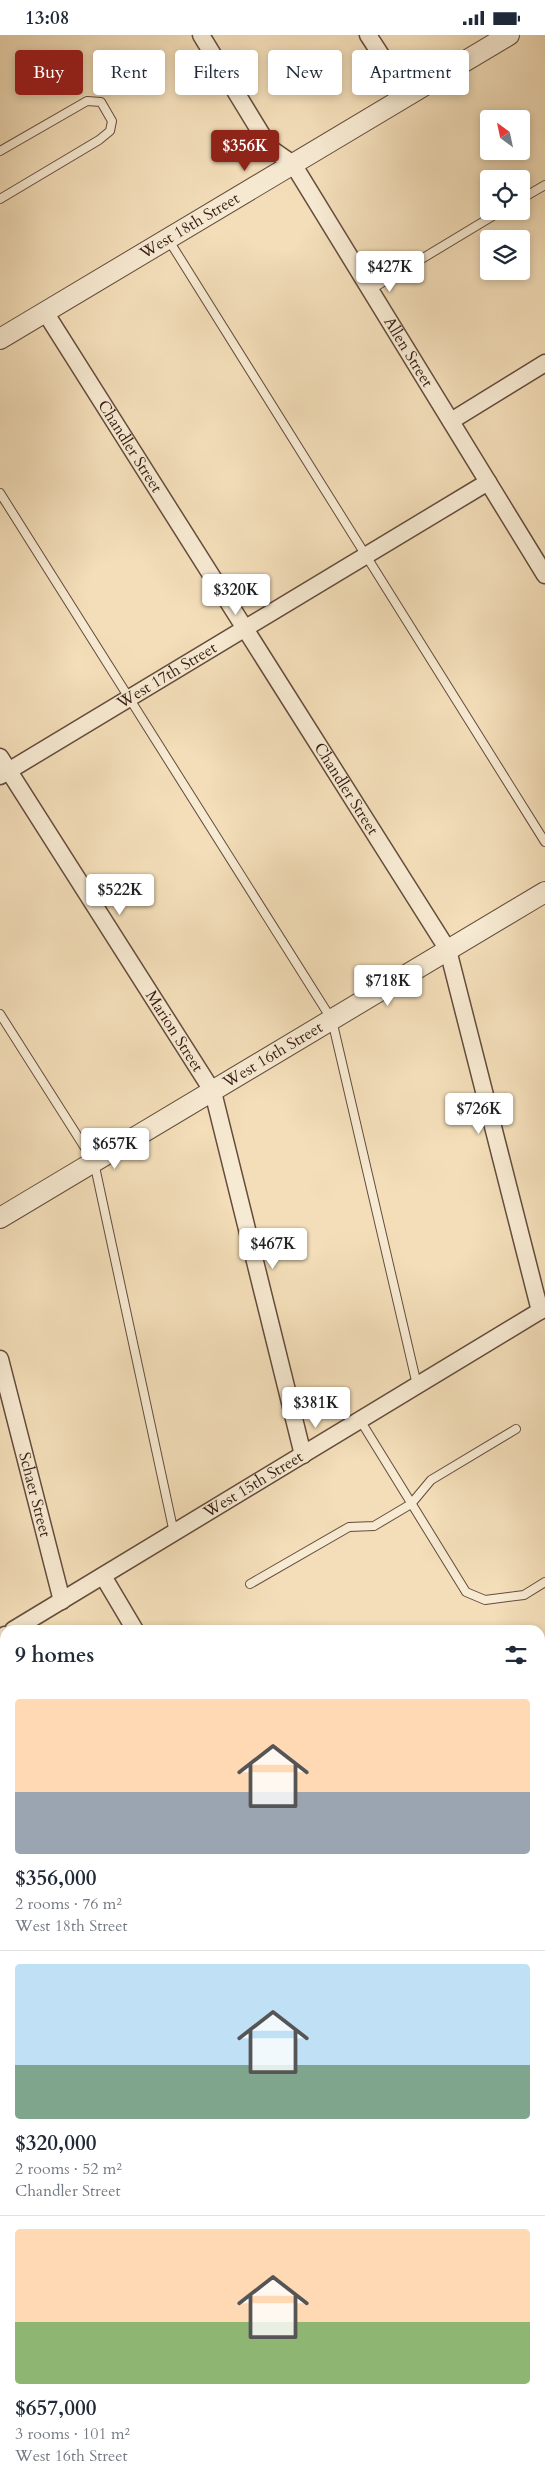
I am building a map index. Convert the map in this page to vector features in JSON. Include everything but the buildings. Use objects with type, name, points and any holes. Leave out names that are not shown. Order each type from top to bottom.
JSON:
[{"type":"street","name":"Allen Street","points":[[202,35],[270,148],[293,164],[545,575]]},
{"type":"street","points":[[368,35],[378,50]]},
{"type":"street","name":"West 18th Street","points":[[469,58],[508,35]]},
{"type":"street","name":"West 18th Street","points":[[0,339],[407,95]]},
{"type":"street","name":"Chandler Street","points":[[45,312],[448,950],[542,1310]]},
{"type":"street","points":[[451,421],[545,363]]},
{"type":"street","name":"West 17th Street","points":[[3,768],[129,698],[488,482]]},
{"type":"street","name":"Marion Street","points":[[3,768],[213,1092],[303,1455]]},
{"type":"street","name":"West 16th Street","points":[[0,1218],[545,892]]},
{"type":"street","name":"West 15th Street","points":[[21,1625],[542,1310]]},
{"type":"street","name":"Schaer Street","points":[[0,1359],[62,1601]]},
{"type":"street","points":[[103,1576],[132,1625]]},
{"type":"lane","points":[[0,151],[87,101],[101,102],[112,121],[110,131],[99,140],[0,199]]},
{"type":"lane","points":[[530,194],[545,185]]},
{"type":"lane","points":[[370,290],[486,220]]},
{"type":"lane","points":[[168,239],[545,842]]},
{"type":"lane","points":[[0,493],[332,1020],[418,1385]]},
{"type":"lane","points":[[0,1014],[94,1162],[174,1533]]},
{"type":"lane","points":[[360,1420],[466,1592],[485,1600],[524,1595],[545,1582]]},
{"type":"lane","points":[[250,1585],[349,1527],[374,1526],[411,1504],[431,1480],[516,1429]]}]
